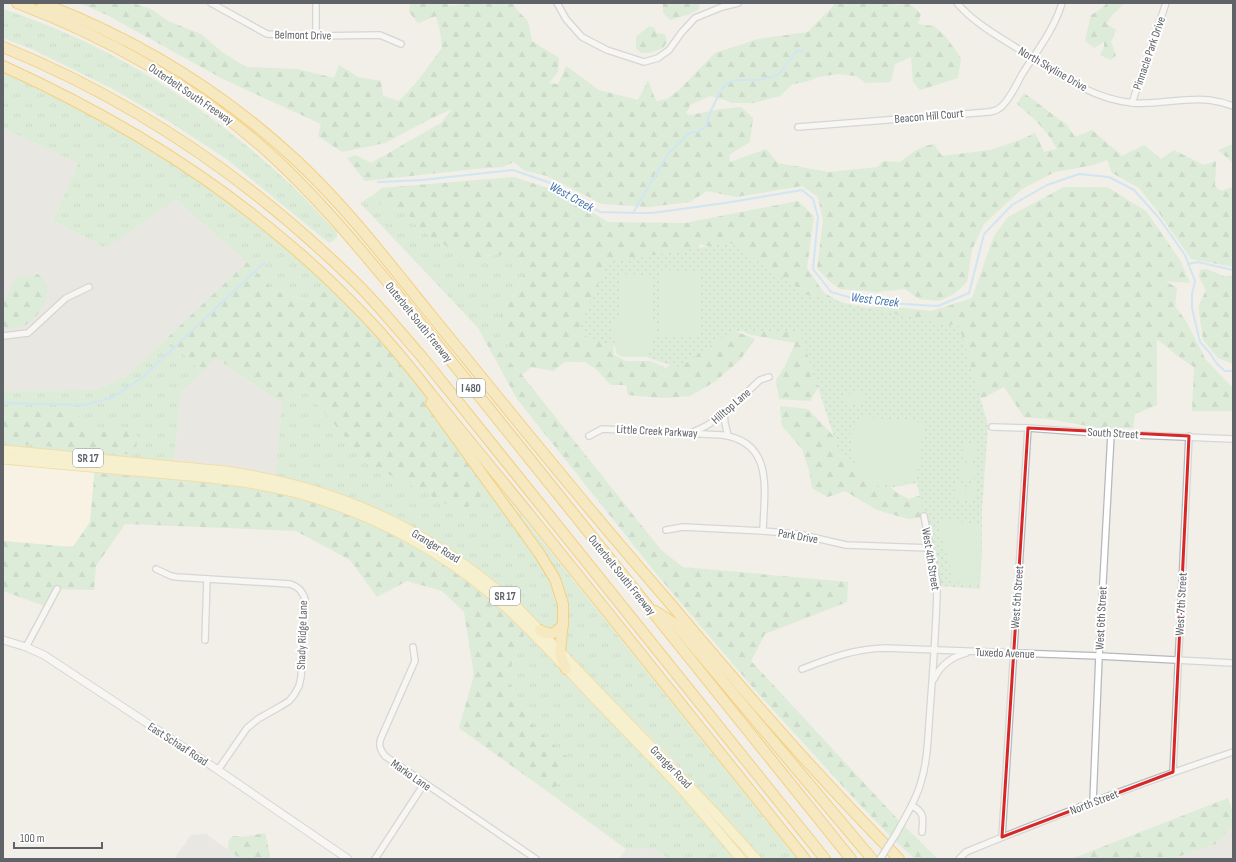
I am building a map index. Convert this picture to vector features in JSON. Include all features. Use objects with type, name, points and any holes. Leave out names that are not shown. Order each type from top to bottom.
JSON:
[{"type":"highway","name":"Outerbelt South Freeway","points":[[18,3],[92,34],[155,69],[186,89],[235,124],[269,153],[333,216],[354,240],[851,859]]},
{"type":"highway","points":[[42,3],[126,40],[203,86],[280,145],[336,200],[365,233],[586,505],[794,747],[898,859]]},
{"type":"highway","name":"Outerbelt South Freeway","points":[[3,48],[43,64],[110,98],[196,150],[281,214],[354,281],[422,357],[825,859]]},
{"type":"highway","points":[[3,66],[34,80],[105,117],[173,157],[253,214],[286,241],[333,284],[382,335],[451,418],[805,859]]},
{"type":"highway","points":[[382,335],[409,375],[426,396],[548,566],[562,599],[563,625],[560,652],[566,669]]},
{"type":"highway","points":[[647,606],[675,624],[872,859]]},
{"type":"highway","points":[[540,630],[550,634],[555,632],[563,625]]},
{"type":"main road","name":"Granger Road","points":[[3,450],[173,470],[290,491],[342,508],[386,526],[459,570],[509,610],[678,785],[742,859]]},
{"type":"main road","name":"Granger Road","points":[[3,459],[173,470],[225,471],[275,480],[301,486],[332,496],[377,514],[426,539],[465,564],[500,592],[540,630],[713,811],[756,859]]},
{"type":"street","name":"Belmont Drive","points":[[211,3],[267,34],[316,36],[380,35],[401,44]]},
{"type":"street","points":[[316,3],[316,36]]},
{"type":"street","points":[[557,3],[566,19],[582,37],[607,50],[644,62],[658,58],[669,50],[682,32],[695,18],[722,7],[738,3]]},
{"type":"street","name":"North Skyline Drive","points":[[957,3],[965,12],[992,33],[1076,84],[1095,93],[1132,103],[1154,104],[1208,100],[1233,106]]},
{"type":"street","points":[[1033,58],[1038,52],[1058,16],[1062,3]]},
{"type":"street","name":"Pinnacle Park Drive","points":[[1132,103],[1166,3]]},
{"type":"street","name":"Beacon Hill Court","points":[[798,127],[981,112],[999,109],[1007,100],[1033,58]]},
{"type":"street","points":[[3,336],[28,333],[66,298],[89,288]]},
{"type":"street","name":"Hilltop Lane","points":[[691,433],[710,424],[760,380],[769,377]]},
{"type":"street","points":[[724,412],[728,436]]},
{"type":"street","name":"South Street","points":[[992,427],[1233,439]]},
{"type":"street","name":"West 5th Street","points":[[1002,837],[1028,428]]},
{"type":"street","name":"Little Creek Parkway","points":[[588,436],[602,429],[728,436],[745,443],[760,459],[764,470],[763,531]]},
{"type":"street","name":"West 6th Street","points":[[1094,802],[1099,656],[1111,434]]},
{"type":"street","name":"West 7th Street","points":[[1173,772],[1189,436]]},
{"type":"street","name":"West 4th Street","points":[[924,516],[938,591],[935,650]]},
{"type":"street","name":"Park Drive","points":[[666,530],[683,527],[763,531],[798,534],[846,544],[930,548]]},
{"type":"street","name":"Shady Ridge Lane","points":[[156,569],[170,576],[207,580],[290,584],[300,589],[304,600],[302,669],[294,695],[289,701],[258,719],[247,728],[218,770]]},
{"type":"street","points":[[205,640],[207,580]]},
{"type":"street","points":[[26,647],[57,589]]},
{"type":"street","name":"East Schaaf Road","points":[[3,640],[26,647],[44,655],[218,770],[348,859]]},
{"type":"street","name":"Marko Lane","points":[[413,647],[415,661],[379,743],[381,752],[424,784],[536,859]]},
{"type":"street","name":"Tuxedo Avenue","points":[[802,668],[843,653],[870,648],[1099,656],[1233,663]]},
{"type":"street","points":[[880,859],[912,806],[921,782],[927,755],[935,650]]},
{"type":"street","points":[[932,687],[935,678],[947,662],[955,656],[973,652]]},
{"type":"street","name":"North Street","points":[[959,859],[966,852],[1002,837],[1173,772],[1233,752]]},
{"type":"street","points":[[374,859],[424,784]]},
{"type":"street","points":[[912,806],[923,815],[922,832]]},
{"type":"highlighted area","points":[[1028,428],[1189,436],[1173,772],[1002,837],[1002,831]]},
{"type":"shaded area","points":[[3,128],[78,163],[53,221],[106,248],[176,200],[247,262],[127,376],[95,390],[3,391]]},
{"type":"shaded area","points":[[216,358],[282,403],[275,480],[173,466],[181,392]]},
{"type":"shaded area","points":[[3,459],[95,467],[90,522],[72,547],[3,541]]},
{"type":"shaded area","points":[[1233,824],[1233,859],[1171,859],[1216,844]]},
{"type":"shaded area","points":[[206,834],[241,859],[174,859],[191,835]]},
{"type":"shaded area","points":[[654,848],[669,859],[619,859],[626,849]]},
{"type":"green space","points":[[80,3],[133,3],[151,9],[168,21],[201,34],[222,52],[246,67],[297,69],[334,78],[339,65],[358,77],[381,81],[383,96],[399,101],[416,83],[442,48],[436,16],[418,23],[409,12],[410,3],[447,3],[449,6],[462,3],[512,3],[528,21],[532,41],[559,58],[558,72],[549,83],[558,84],[566,66],[599,90],[638,100],[648,80],[656,101],[667,99],[678,91],[715,53],[758,39],[808,32],[835,3],[894,3],[895,5],[909,3],[921,14],[918,24],[934,26],[946,37],[961,58],[958,78],[920,90],[913,82],[911,57],[895,64],[891,82],[866,83],[856,76],[838,74],[818,77],[806,82],[793,84],[780,96],[753,103],[733,103],[710,96],[690,105],[686,114],[691,115],[741,107],[753,118],[750,142],[729,155],[730,162],[766,149],[778,163],[829,172],[877,167],[883,161],[900,162],[920,148],[934,144],[942,156],[990,150],[1020,140],[1035,133],[1044,152],[1057,149],[1040,125],[1017,104],[1024,93],[1067,125],[1075,137],[1092,130],[1122,156],[1144,145],[1161,159],[1174,150],[1204,165],[1216,161],[1215,186],[1221,191],[1233,187],[1233,267],[1191,259],[1159,213],[1139,188],[1112,173],[1107,160],[1094,165],[1055,172],[1022,189],[984,224],[972,250],[967,282],[954,294],[939,301],[919,299],[905,289],[877,292],[840,289],[829,281],[817,268],[823,221],[818,197],[802,186],[736,197],[707,191],[690,202],[650,207],[602,204],[547,176],[525,171],[514,162],[503,167],[365,181],[347,158],[356,155],[371,163],[441,123],[452,109],[385,143],[342,152],[318,136],[321,124],[223,79],[109,16]]},
{"type":"green space","points":[[663,3],[700,3],[699,9],[690,14],[670,20],[663,13]]},
{"type":"green space","points":[[1107,3],[1125,3],[1114,13],[1106,24],[1116,30],[1111,42],[1116,55],[1111,60],[1100,55],[1104,47],[1104,42],[1094,48],[1085,41],[1091,15]]},
{"type":"green space","points":[[3,9],[48,25],[86,42],[118,58],[178,94],[262,158],[301,194],[337,232],[337,237],[329,243],[228,160],[170,122],[111,88],[32,49],[3,38]]},
{"type":"green space","points":[[649,26],[655,28],[656,33],[665,34],[667,42],[663,48],[649,53],[641,53],[636,48],[636,37]]},
{"type":"green space","points":[[3,66],[173,157],[333,284],[313,302],[275,291],[247,262],[176,200],[106,248],[53,221],[78,163],[3,128]]},
{"type":"green space","points":[[1233,144],[1233,163],[1218,150]]},
{"type":"green space","points":[[514,177],[554,190],[608,222],[685,223],[798,201],[814,216],[807,268],[824,293],[854,309],[886,306],[932,311],[972,298],[994,236],[1008,217],[1064,187],[1107,187],[1146,211],[1180,260],[1190,283],[1166,281],[1177,288],[1175,306],[1186,321],[1206,360],[1231,386],[1233,385],[1233,411],[1192,411],[1194,367],[1157,339],[1157,405],[1135,414],[1133,428],[1099,428],[1054,420],[1024,417],[1004,387],[985,397],[964,404],[932,517],[908,519],[877,510],[845,491],[828,497],[812,488],[809,470],[802,449],[782,426],[780,406],[808,409],[841,444],[896,492],[909,499],[928,493],[833,362],[810,401],[779,399],[776,380],[785,366],[795,343],[751,335],[730,325],[742,255],[699,244],[700,261],[611,313],[614,355],[626,361],[651,361],[666,368],[727,328],[755,339],[740,360],[716,381],[690,396],[663,398],[628,395],[626,385],[611,385],[596,369],[585,362],[565,362],[553,371],[531,367],[507,344],[501,328],[501,310],[514,296],[523,275],[519,255],[493,255],[469,260],[420,230],[405,210],[384,209],[373,195],[382,188]]},
{"type":"green space","points":[[373,195],[384,209],[405,210],[420,230],[469,260],[493,255],[519,255],[523,275],[514,296],[501,310],[507,344],[531,367],[522,375],[360,203]]},
{"type":"green space","points":[[731,243],[808,295],[923,320],[959,326],[988,425],[982,509],[980,589],[940,586],[917,483],[877,490],[838,449],[800,332],[732,331],[679,368],[587,337],[578,330],[608,262]]},
{"type":"green space","points":[[247,262],[275,291],[313,302],[333,284],[364,315],[426,396],[491,487],[462,512],[367,463],[302,386],[282,403],[216,358],[202,372],[167,338]]},
{"type":"green space","points":[[1207,269],[1226,277],[1233,275],[1233,364],[1218,358],[1203,340],[1199,305],[1206,290],[1199,277],[1200,270]]},
{"type":"green space","points":[[661,270],[701,271],[700,335],[661,335]]},
{"type":"green space","points":[[38,274],[45,281],[47,289],[45,301],[39,312],[25,325],[3,330],[3,297],[8,295],[13,283],[18,277]]},
{"type":"green space","points":[[621,274],[653,275],[652,319],[645,319],[656,323],[655,335],[647,357],[622,357],[616,353],[612,323],[620,318]]},
{"type":"green space","points":[[478,328],[522,375],[661,550],[683,567],[848,582],[847,602],[765,634],[751,661],[902,824],[938,859],[915,859],[893,839],[755,690],[659,577],[517,399]]},
{"type":"green space","points":[[167,338],[202,372],[181,392],[173,466],[3,450],[3,391],[95,390],[127,376]]},
{"type":"green space","points":[[302,386],[367,463],[491,487],[548,566],[563,621],[550,634],[275,480],[282,403]]},
{"type":"green space","points":[[863,393],[864,404],[845,405],[845,394]]},
{"type":"green space","points":[[3,411],[75,412],[97,432],[127,431],[137,435],[136,455],[3,442]]},
{"type":"green space","points":[[865,417],[921,422],[924,426],[916,481],[875,486],[862,476],[852,454],[850,434]]},
{"type":"green space","points":[[963,442],[978,444],[976,460],[962,458]]},
{"type":"green space","points":[[961,462],[975,463],[974,479],[959,478]]},
{"type":"green space","points":[[95,467],[216,478],[342,508],[444,559],[527,628],[506,677],[529,721],[572,762],[551,794],[459,728],[474,675],[464,612],[442,591],[407,581],[377,597],[350,560],[296,531],[125,524],[96,566],[94,590],[57,589],[47,607],[3,591],[3,541],[73,547],[90,522]]},
{"type":"green space","points":[[955,482],[964,483],[963,499],[954,499]]},
{"type":"green space","points":[[967,484],[976,485],[974,501],[965,500]]},
{"type":"green space","points":[[497,485],[797,859],[763,859],[668,755],[587,674],[565,649],[568,617],[567,607],[497,490]]},
{"type":"green space","points":[[940,520],[954,520],[978,526],[980,528],[978,583],[954,582],[939,526]]},
{"type":"green space","points":[[527,628],[741,859],[669,859],[654,848],[626,849],[551,794],[572,762],[529,721],[506,677]]},
{"type":"green space","points":[[1228,798],[1233,810],[1233,824],[1216,844],[1171,859],[1071,859]]},
{"type":"green space","points":[[265,833],[270,855],[269,859],[241,859],[228,850],[229,840],[233,836],[243,837]]},
{"type":"waterway","points":[[633,213],[668,154],[689,133],[697,132],[706,127],[709,115],[720,92],[726,84],[734,80],[759,80],[778,75],[798,50],[805,53]]},
{"type":"waterway","name":"West Creek","points":[[378,182],[422,180],[513,170],[556,185],[600,212],[633,213],[652,213],[802,190],[813,199],[818,217],[813,269],[831,292],[863,301],[938,306],[969,293],[984,234],[1012,205],[1047,185],[1079,174],[1109,177],[1134,190],[1159,218],[1185,255],[1195,281],[1192,294],[1192,308],[1200,342],[1217,364],[1225,371],[1233,371]]},
{"type":"waterway","points":[[3,403],[85,405],[114,397],[144,376],[265,262]]},
{"type":"waterway","points":[[1188,264],[1198,262],[1233,270]]}]
